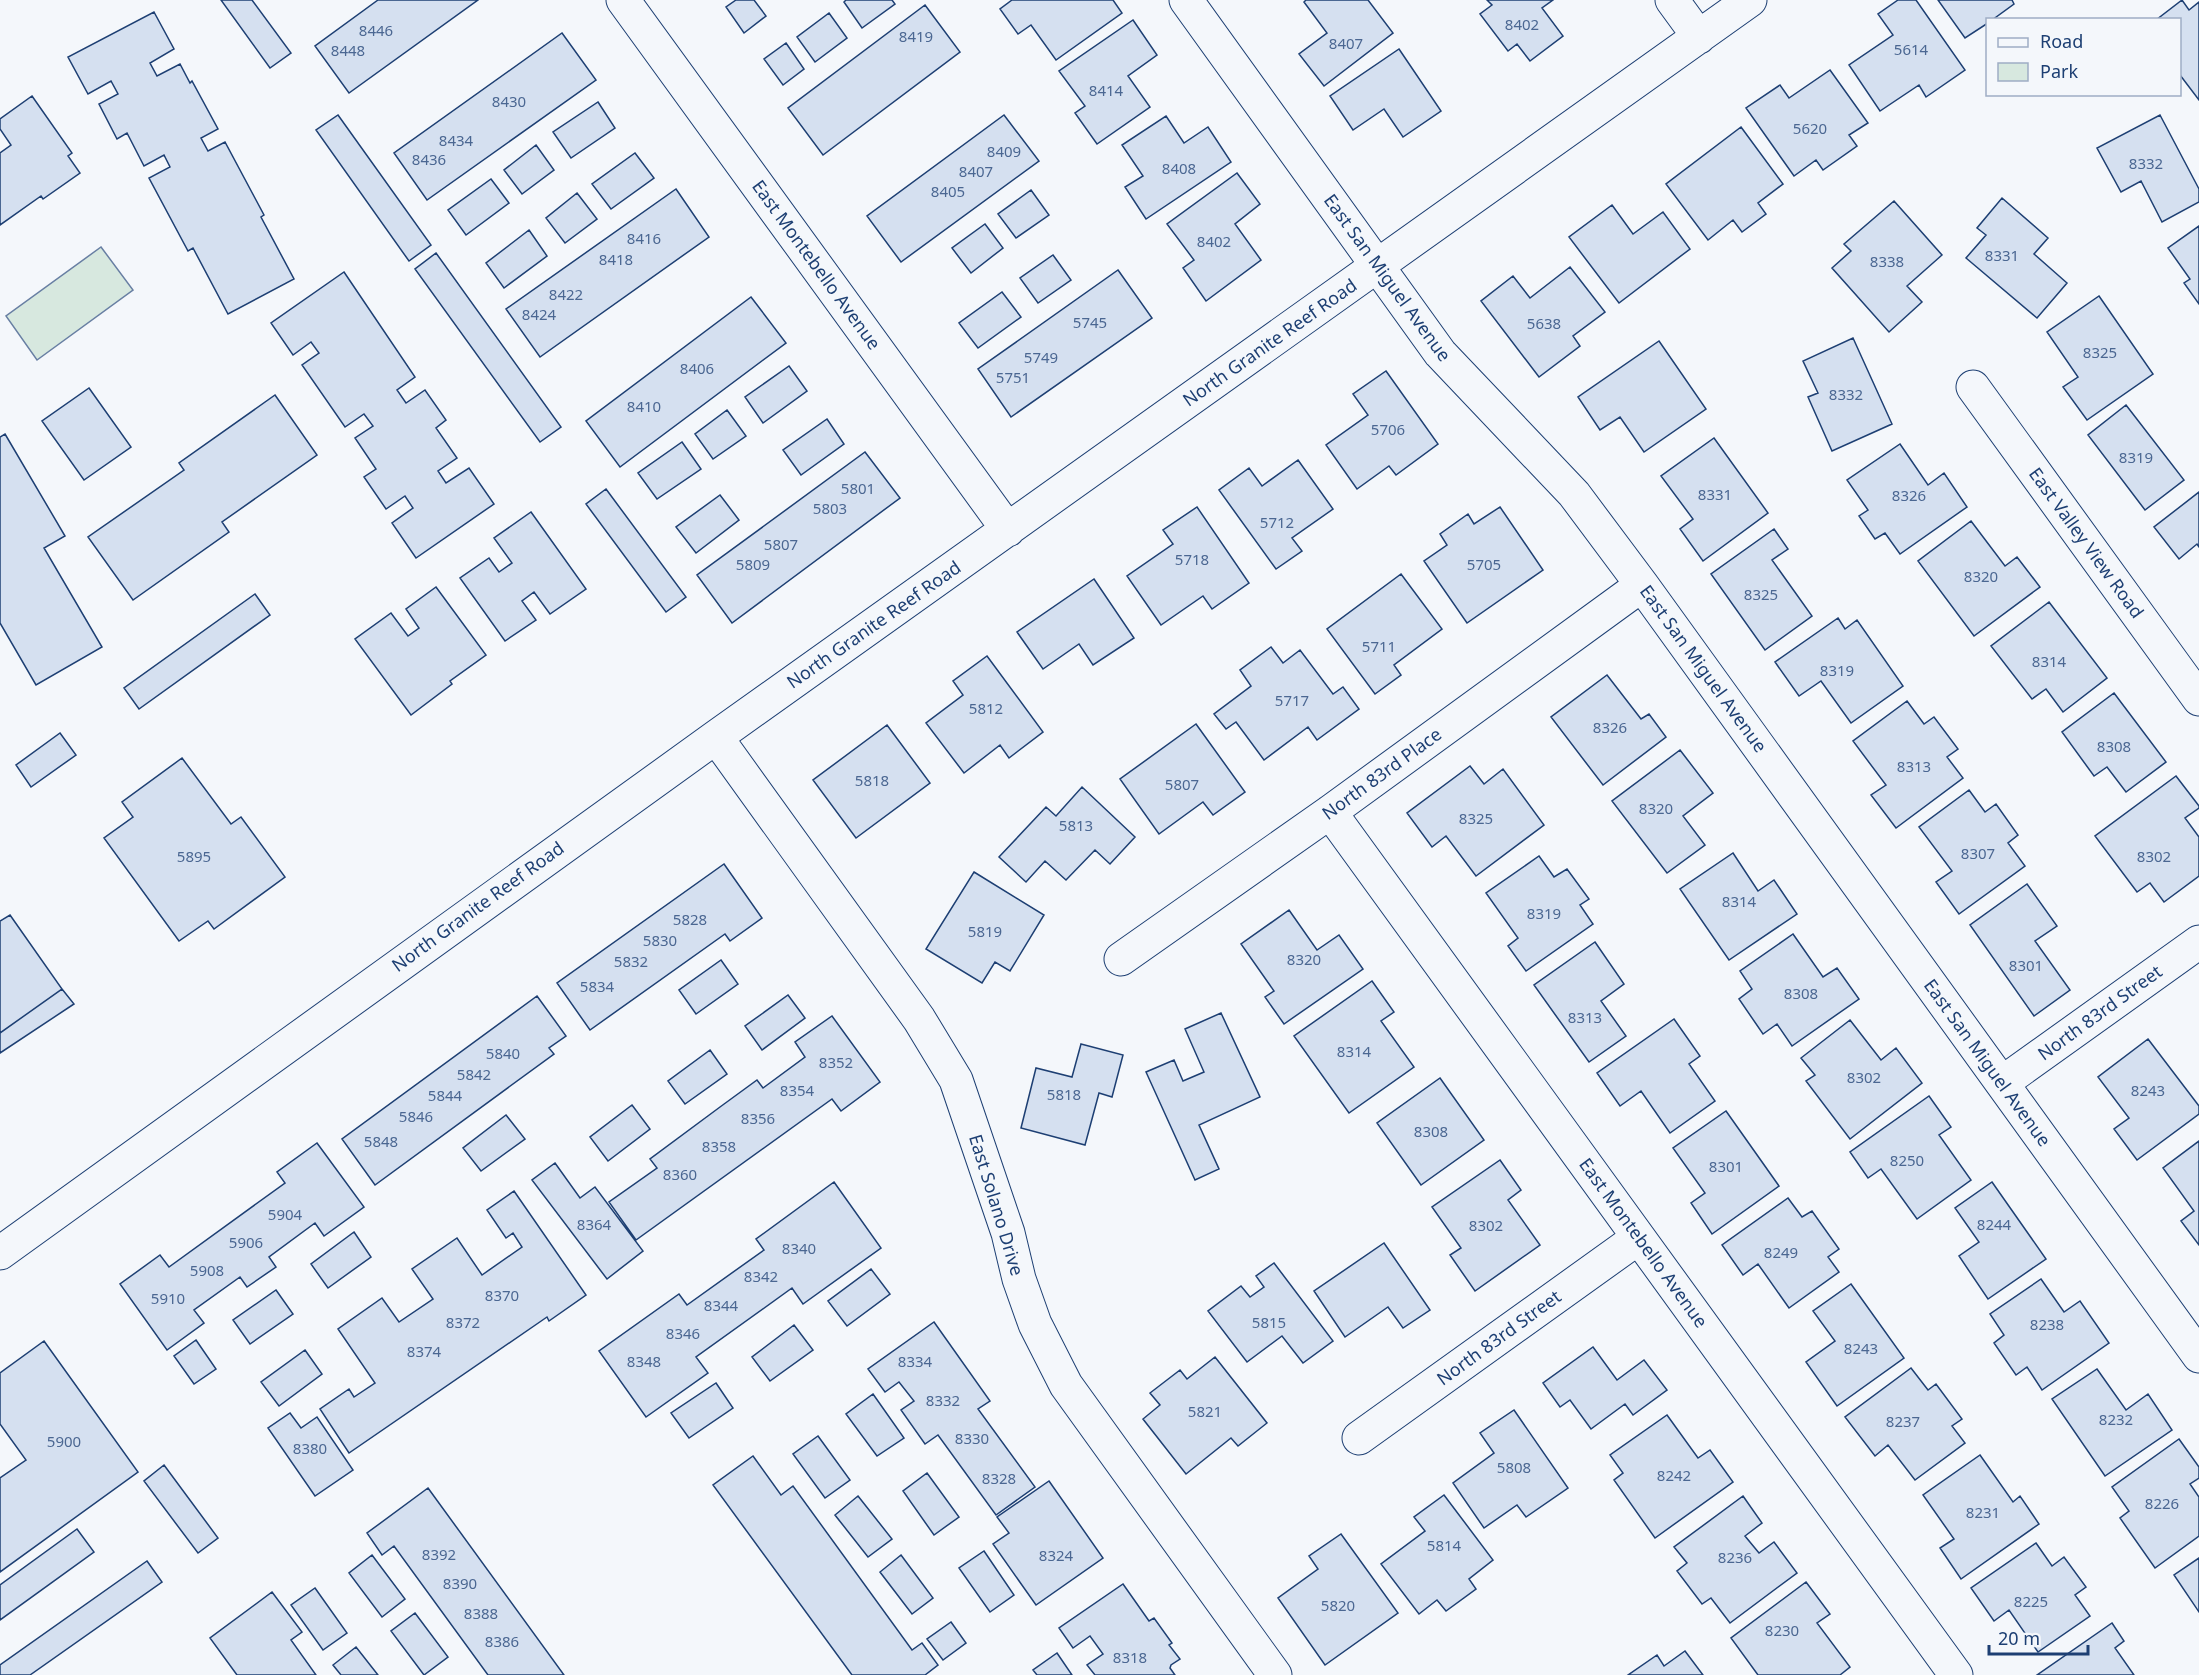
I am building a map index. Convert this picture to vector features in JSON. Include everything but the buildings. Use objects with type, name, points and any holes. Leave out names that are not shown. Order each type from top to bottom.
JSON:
[{"type":"street","name":"East Montebello Avenue","points":[[623,0],[1008,530]]},
{"type":"street","name":"East San Miguel Avenue","points":[[1186,0],[1440,353],[1574,494],[1642,585],[2199,1356]]},
{"type":"street","points":[[1672,0],[1699,37]]},
{"type":"street","name":"North Granite Reef Road","points":[[0,1253],[716,737],[1750,0]]},
{"type":"street","name":"East Valley View Road","points":[[1973,387],[2199,699]]},
{"type":"street","name":"North 83rd Place","points":[[1120,959],[1330,812],[1642,585]]},
{"type":"street","name":"East Solano Drive","points":[[716,737],[913,1010],[956,1080],[1008,1233],[1019,1279],[1035,1324],[1065,1385],[1275,1675]]},
{"type":"street","name":"East Montebello Avenue","points":[[1330,812],[1638,1238],[1942,1670]]},
{"type":"street","name":"North 83rd Street","points":[[2002,1083],[2199,942]]},
{"type":"street","name":"North 83rd Street","points":[[1359,1438],[1638,1238]]},
{"type":"green space","points":[[101,247],[133,290],[37,360],[6,316]]}]
